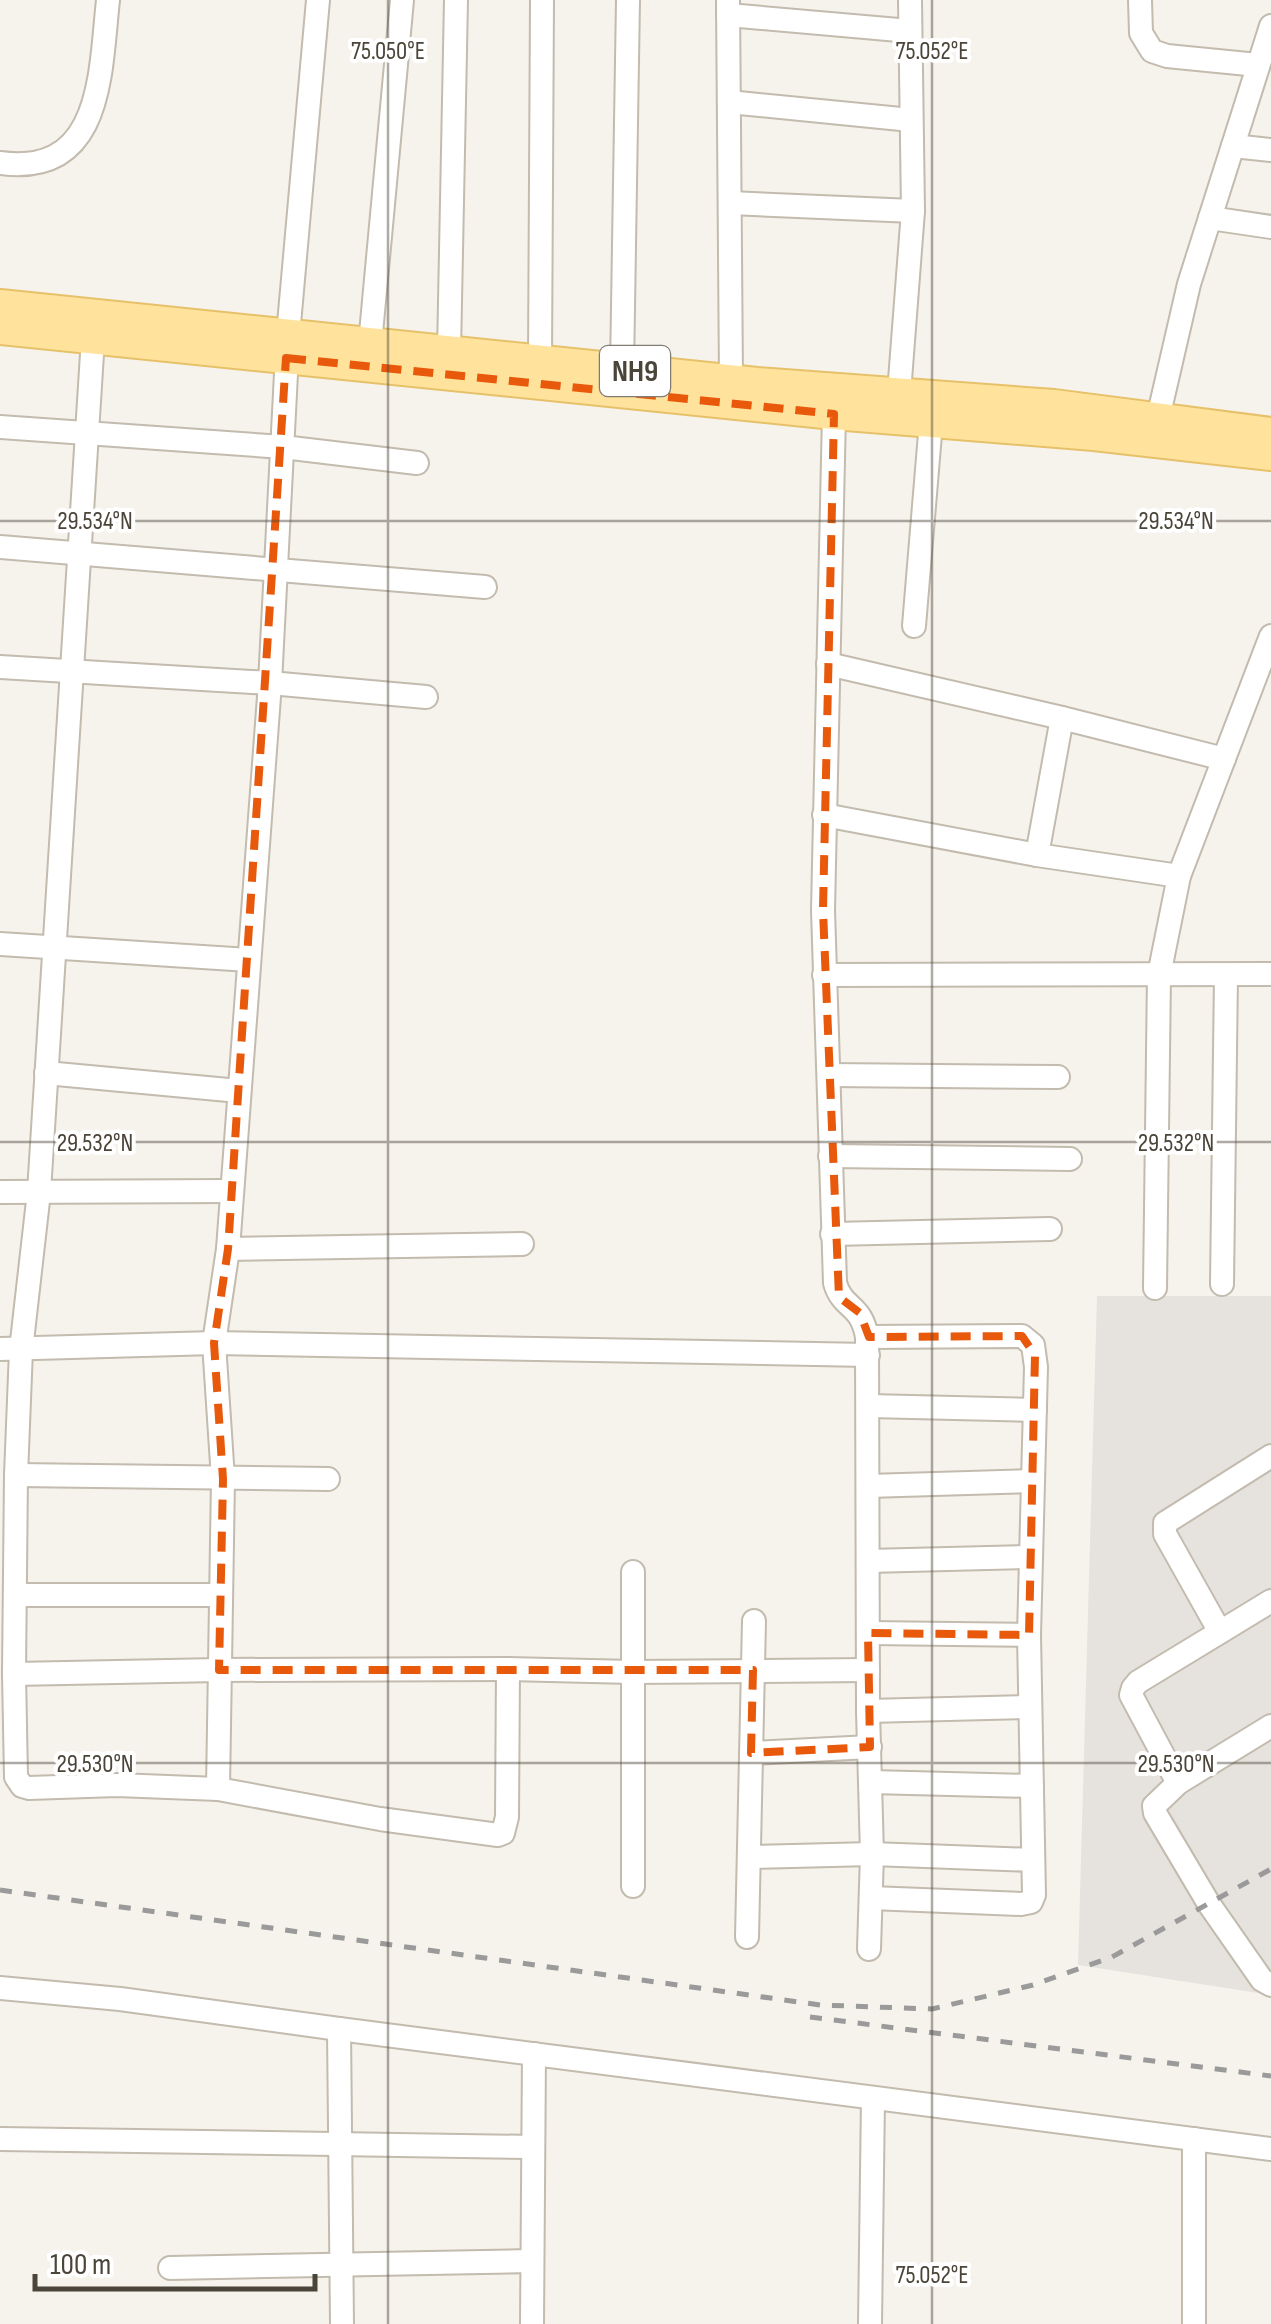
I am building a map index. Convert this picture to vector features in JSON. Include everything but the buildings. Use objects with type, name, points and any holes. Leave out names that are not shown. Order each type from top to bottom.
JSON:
[{"type":"main road","name":"NH9","points":[[0,306],[834,414],[1094,435],[1271,455]]},
{"type":"main road","name":"NH9","points":[[0,329],[93,338],[287,346],[370,344],[731,380],[1054,405],[1271,434]]},
{"type":"street","points":[[0,163],[20,166],[45,162],[72,143],[88,120],[101,69],[108,0]]},
{"type":"street","points":[[218,1788],[223,1478],[214,1343],[228,1249],[270,684],[287,346],[318,0]]},
{"type":"street","points":[[370,344],[402,0]]},
{"type":"street","points":[[450,352],[456,0]]},
{"type":"street","points":[[540,361],[542,0]]},
{"type":"street","points":[[622,370],[628,0]]},
{"type":"street","points":[[898,393],[913,211],[910,0]]},
{"type":"street","points":[[1140,0],[1141,32],[1152,51],[1258,65]]},
{"type":"street","points":[[731,380],[728,8],[910,31]]},
{"type":"street","points":[[1158,418],[1189,284],[1271,26]]},
{"type":"street","points":[[729,102],[911,120]]},
{"type":"street","points":[[1233,146],[1271,150]]},
{"type":"street","points":[[730,202],[913,211]]},
{"type":"street","points":[[1210,218],[1271,227]]},
{"type":"street","points":[[93,338],[39,1192],[10,1349],[16,1476],[16,1776],[22,1786],[218,1788],[380,1819],[501,1834],[507,1817],[508,1669]]},
{"type":"street","points":[[834,414],[824,975],[835,1283],[839,1296],[860,1313],[867,1346],[872,1854],[869,1948]]},
{"type":"street","points":[[914,626],[931,422]]},
{"type":"street","points":[[0,426],[283,447],[416,462]]},
{"type":"street","points":[[0,547],[485,587]]},
{"type":"street","points":[[1154,1288],[1160,975],[1179,876],[1271,638]]},
{"type":"street","points":[[828,664],[1224,759]]},
{"type":"street","points":[[0,667],[426,697]]},
{"type":"street","points":[[1037,855],[1062,718]]},
{"type":"street","points":[[824,814],[1037,855],[1179,876]]},
{"type":"street","points":[[0,944],[249,960]]},
{"type":"street","points":[[824,975],[1271,974]]},
{"type":"street","points":[[1222,1284],[1226,975]]},
{"type":"street","points":[[46,1073],[240,1091]]},
{"type":"street","points":[[829,1075],[1058,1077]]},
{"type":"street","points":[[830,1156],[1070,1159]]},
{"type":"street","points":[[0,1192],[232,1192]]},
{"type":"street","points":[[832,1234],[1050,1229]]},
{"type":"street","points":[[228,1249],[522,1244]]},
{"type":"street","points":[[10,1349],[214,1343],[867,1346],[1026,1337],[1035,1355],[1029,1634],[1034,1896],[1028,1904],[872,1898]]},
{"type":"street","points":[[869,1406],[1035,1410]]},
{"type":"street","points":[[1220,1632],[1165,1534],[1165,1523],[1271,1456]]},
{"type":"street","points":[[16,1476],[328,1479]]},
{"type":"street","points":[[868,1486],[1032,1481]]},
{"type":"street","points":[[868,1560],[1031,1558]]},
{"type":"street","points":[[632,1572],[633,1886]]},
{"type":"street","points":[[15,1595],[220,1595]]},
{"type":"street","points":[[1178,1783],[1131,1692],[1138,1682],[1271,1600]]},
{"type":"street","points":[[747,1936],[754,1621]]},
{"type":"street","points":[[868,1633],[1029,1634]]},
{"type":"street","points":[[14,1674],[218,1670],[868,1670]]},
{"type":"street","points":[[868,1711],[1029,1707]]},
{"type":"street","points":[[1271,1726],[1178,1783],[1155,1802],[1155,1813],[1209,1904],[1262,1980],[1271,1985]]},
{"type":"street","points":[[751,1752],[870,1747]]},
{"type":"street","points":[[870,1782],[1032,1786]]},
{"type":"street","points":[[748,1857],[872,1854],[1033,1860]]},
{"type":"street","points":[[0,1988],[120,1999],[1271,2149]]},
{"type":"street","points":[[339,2030],[342,2324]]},
{"type":"street","points":[[532,2324],[534,2054]]},
{"type":"street","points":[[870,2324],[873,2098]]},
{"type":"street","points":[[0,2140],[533,2147]]},
{"type":"street","points":[[1194,2140],[1194,2324]]},
{"type":"street","points":[[170,2268],[531,2261]]},
{"type":"highlighted area","points":[[286,358],[834,414],[823,910],[839,1297],[860,1313],[869,1337],[1022,1336],[1035,1355],[1029,1635],[868,1633],[870,1747],[751,1753],[753,1670],[219,1670],[223,1479],[214,1343],[228,1249]]},
{"type":"shaded area","points":[[1097,1296],[1271,1296],[1271,1995],[1078,1965]]},
{"type":"railway","points":[[0,1890],[820,2005],[932,2009],[1033,1985],[1112,1957],[1271,1869]]},
{"type":"railway","points":[[810,2017],[1271,2076]]}]
